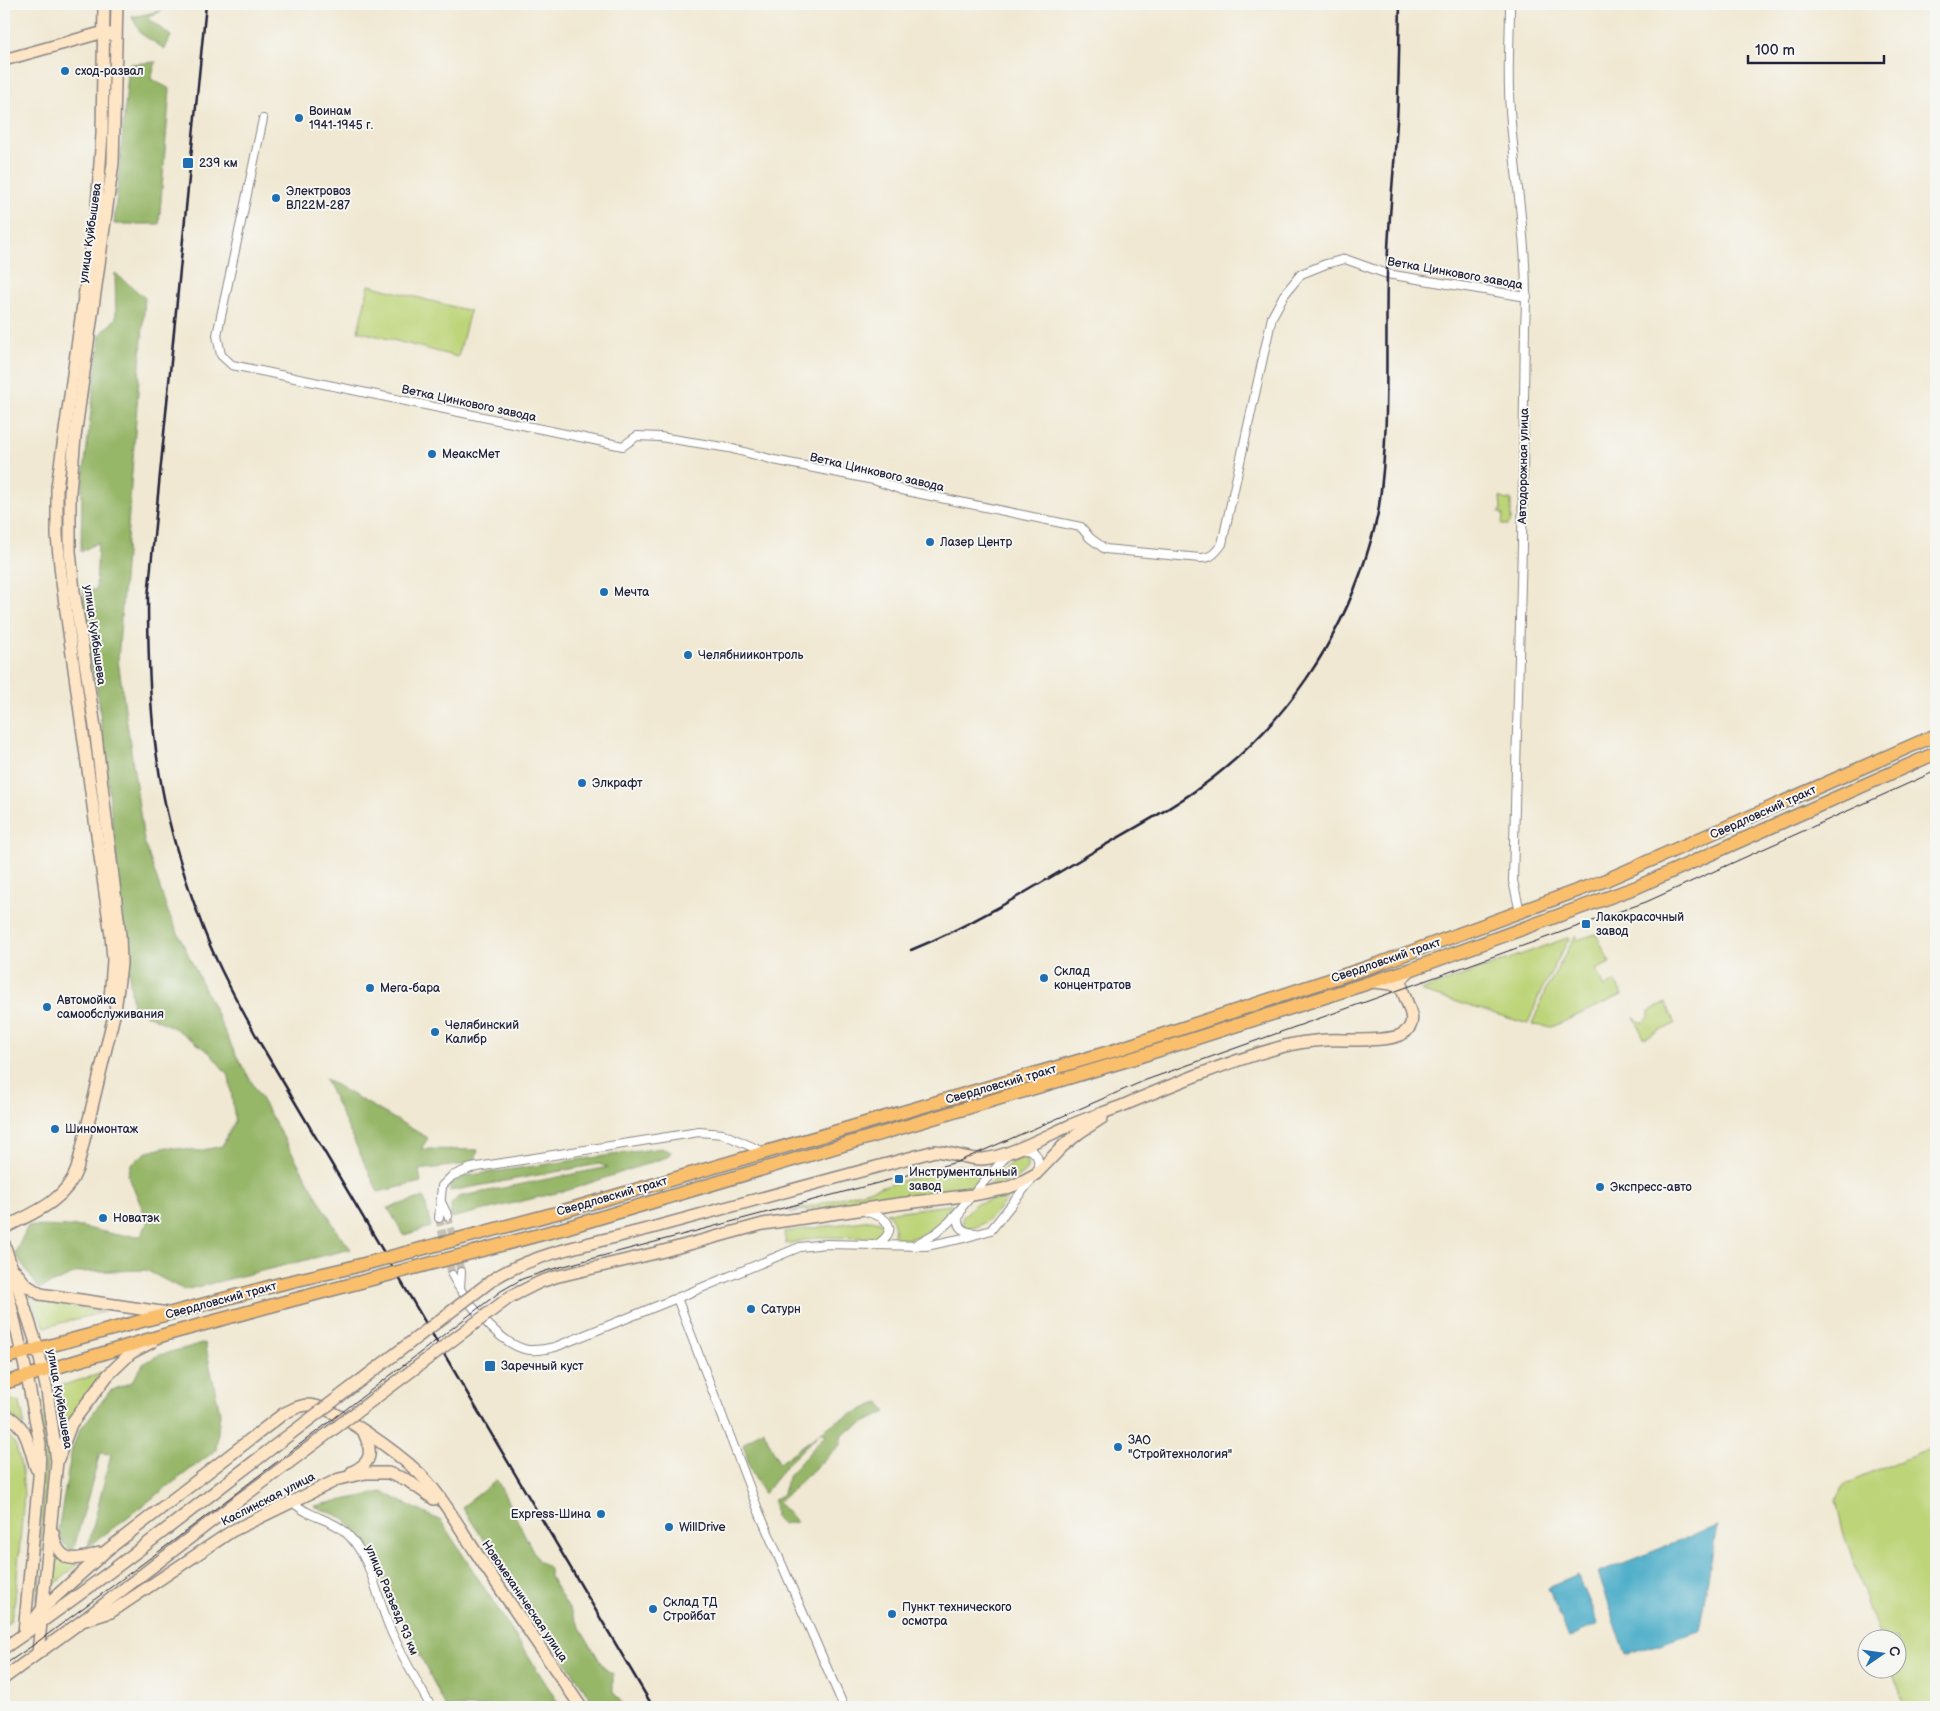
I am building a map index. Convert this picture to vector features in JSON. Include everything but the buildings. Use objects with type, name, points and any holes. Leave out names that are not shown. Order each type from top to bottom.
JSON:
[{"type":"main road","name":"улица Куйбышева","points":[[4,1220],[52,1193],[62,1186],[68,1178],[75,1159],[112,988],[112,952],[100,818],[95,727],[74,591],[70,551],[70,435],[97,206],[105,33],[104,4]]},
{"type":"main road","name":"улица Куйбышева","points":[[70,435],[113,163],[117,4]]},
{"type":"main road","points":[[4,60],[105,33],[117,34]]},
{"type":"main road","name":"Свердловский тракт","points":[[4,1358],[560,1212],[1116,1050],[1378,964],[1606,880],[1936,735]]},
{"type":"main road","name":"Свердловский тракт","points":[[4,1383],[164,1335],[565,1228],[1128,1060],[1412,969],[1637,887],[1936,753]]},
{"type":"main road","name":"улица Куйбышева","points":[[4,1228],[41,1209],[57,1198],[67,1189],[77,1169],[119,988],[121,964],[120,935],[100,818]]},
{"type":"main road","name":"Автодорожная улица","points":[[1520,912],[1526,928]]},
{"type":"main road","points":[[4,1648],[42,1623],[487,1284],[513,1267],[535,1259],[935,1151],[950,1152],[982,1159],[1011,1151],[1079,1122],[1220,1067],[1280,1048],[1325,1040],[1391,1037],[1404,1034],[1410,1026],[1411,1020],[1409,1005],[1402,989],[1403,978],[1412,969]]},
{"type":"main road","points":[[1372,982],[1391,984],[1402,989]]},
{"type":"main road","points":[[4,1678],[510,1297],[529,1287],[555,1277],[660,1252],[763,1224],[972,1196],[1004,1189],[1036,1174],[1063,1146],[1079,1133],[1125,1104]]},
{"type":"main road","name":"улица Куйбышева","points":[[4,1244],[38,1349],[57,1460],[38,1654]]},
{"type":"main road","points":[[10,1264],[26,1285],[40,1294],[174,1314]]},
{"type":"main road","points":[[4,1308],[5,1279]]},
{"type":"main road","points":[[5,1279],[40,1444],[39,1477],[24,1634],[38,1654]]},
{"type":"main road","points":[[57,1460],[71,1424],[108,1375],[131,1353],[164,1335]]},
{"type":"main road","points":[[24,1634],[43,1608],[106,1550],[283,1414],[299,1406],[310,1405],[329,1410],[401,1458],[420,1474],[447,1510]]},
{"type":"main road","points":[[4,1414],[13,1419],[24,1430],[39,1477]]},
{"type":"main road","points":[[339,1479],[363,1467],[370,1446],[363,1432]]},
{"type":"main road","name":"Каслинская улица","points":[[82,1621],[111,1612],[232,1530],[339,1479],[366,1473],[388,1473],[407,1480],[447,1510]]},
{"type":"main road","name":"Новомеханическая улица","points":[[447,1510],[581,1707]]},
{"type":"main road","points":[[50,1520],[55,1546],[61,1554],[69,1559],[86,1558],[106,1550]]},
{"type":"street","name":"Автодорожная улица","points":[[1510,4],[1509,109],[1522,216],[1527,297],[1513,881],[1520,912]]},
{"type":"street","name":"Ветка Цинкового завода","points":[[263,119],[218,335],[221,355],[232,365],[350,388],[469,416],[623,446],[638,436],[660,437],[729,448],[774,460],[874,480],[902,490],[1081,527],[1090,538],[1105,549],[1200,558],[1206,558],[1216,553],[1222,544],[1272,317],[1284,294],[1301,274],[1345,259],[1387,274],[1527,297]]},
{"type":"street","points":[[439,1218],[442,1186],[452,1176],[471,1168],[699,1132],[723,1134],[764,1152]]},
{"type":"street","points":[[452,1275],[460,1290],[498,1333],[515,1345],[524,1349],[536,1350],[555,1347],[800,1247],[826,1244],[913,1246],[941,1243],[991,1230],[1036,1174],[1039,1165],[1036,1154],[1026,1148],[1011,1151],[964,1205],[936,1233],[913,1246]]},
{"type":"street","points":[[441,1202],[448,1216]]},
{"type":"street","points":[[964,1205],[957,1218],[958,1225],[966,1232],[978,1234]]},
{"type":"street","points":[[862,1210],[886,1219],[889,1227],[889,1234],[885,1240],[875,1246]]},
{"type":"street","points":[[460,1290],[461,1272]]},
{"type":"street","points":[[677,1298],[759,1512],[844,1707]]},
{"type":"street","name":"улица Разъезд 93 км","points":[[291,1502],[307,1512],[331,1522],[344,1531],[356,1544],[373,1577],[389,1626],[399,1649],[431,1707]]},
{"type":"green space","points":[[161,11],[147,18],[171,36],[165,49],[141,34],[132,17]]},
{"type":"green space","points":[[156,62],[151,79],[170,89],[159,224],[114,224],[129,64]]},
{"type":"green space","points":[[115,273],[145,298],[118,660],[144,841],[168,912],[235,1053],[338,1233],[351,1249],[184,1290],[146,1270],[78,1272],[39,1289],[15,1253],[28,1226],[82,1227],[117,1235],[141,1236],[148,1222],[128,1175],[131,1164],[147,1152],[167,1147],[198,1151],[222,1146],[235,1121],[229,1076],[209,1052],[176,1029],[133,1008],[98,695],[81,622],[84,590],[96,590],[98,542],[81,552],[82,489],[100,335],[116,318]]},
{"type":"green space","points":[[369,285],[470,311],[458,357],[358,331]]},
{"type":"green space","points":[[1500,497],[1506,500],[1511,499],[1511,521],[1508,525],[1502,525],[1503,514],[1499,513],[1501,510]]},
{"type":"green space","points":[[1596,934],[1610,963],[1596,970],[1605,987],[1616,982],[1622,995],[1552,1027],[1532,1025],[1545,991],[1576,935],[1577,940]]},
{"type":"green space","points":[[1570,937],[1540,993],[1528,1024],[1420,991]]},
{"type":"green space","points":[[1666,1003],[1675,1024],[1644,1038],[1634,1017],[1639,1022],[1645,1022],[1649,1017],[1649,1011]]},
{"type":"green space","points":[[325,1079],[428,1138],[421,1149],[478,1150],[474,1163],[419,1170],[421,1182],[378,1192]]},
{"type":"green space","points":[[661,1148],[671,1152],[667,1157],[569,1190],[451,1218],[451,1204],[458,1197],[608,1167],[599,1164],[450,1191],[449,1185],[464,1176]]},
{"type":"green space","points":[[1021,1157],[1025,1159],[1026,1171],[1014,1179],[986,1188],[1011,1162]]},
{"type":"green space","points":[[958,1165],[986,1170],[969,1190],[790,1212]]},
{"type":"green space","points":[[1011,1195],[985,1222],[972,1228],[964,1228],[962,1218],[975,1204]]},
{"type":"green space","points":[[424,1197],[431,1227],[404,1235],[388,1208]]},
{"type":"green space","points":[[957,1204],[930,1231],[922,1235],[892,1240],[894,1225],[892,1219],[886,1213]]},
{"type":"green space","points":[[871,1220],[880,1222],[883,1228],[882,1235],[877,1238],[818,1237],[786,1244],[784,1232]]},
{"type":"green space","points":[[30,1299],[104,1312],[45,1327]]},
{"type":"green space","points":[[205,1343],[220,1413],[216,1450],[88,1547],[111,1454],[100,1453],[73,1551],[63,1543],[58,1531],[72,1449],[79,1431],[110,1391],[132,1382],[144,1363],[159,1355]]},
{"type":"green space","points":[[103,1373],[66,1424],[57,1387]]},
{"type":"green space","points":[[35,1392],[38,1392],[40,1395],[48,1444],[39,1603],[37,1603],[44,1453]]},
{"type":"green space","points":[[12,1400],[20,1403],[25,1426],[4,1410],[4,1402]]},
{"type":"green space","points":[[880,1402],[886,1412],[842,1434],[840,1445],[778,1503],[797,1522],[782,1524],[775,1517],[774,1500],[782,1495],[789,1475],[826,1434],[821,1432],[838,1420]]},
{"type":"green space","points":[[4,1429],[16,1446],[22,1470],[24,1495],[15,1600],[11,1619],[4,1630]]},
{"type":"green space","points":[[763,1429],[779,1463],[819,1434],[787,1464],[764,1494],[751,1471],[743,1444]]},
{"type":"green space","points":[[1936,1446],[1936,1707],[1905,1707],[1894,1678],[1908,1678],[1908,1628],[1877,1628],[1844,1535],[1836,1500],[1845,1484]]},
{"type":"green space","points":[[497,1480],[538,1561],[550,1568],[550,1577],[604,1668],[613,1674],[613,1692],[625,1707],[596,1707],[462,1507]]},
{"type":"green space","points":[[382,1492],[441,1521],[561,1707],[446,1707],[363,1542],[346,1519],[314,1506]]},
{"type":"green space","points":[[53,1552],[63,1562],[79,1563],[50,1589]]},
{"type":"water","points":[[1717,1526],[1699,1631],[1626,1655],[1598,1573]]},
{"type":"water","points":[[1578,1575],[1599,1624],[1569,1637],[1548,1588]]},
{"type":"tunnel","points":[[448,1216],[461,1272]]},
{"type":"tunnel","points":[[439,1218],[452,1275]]},
{"type":"tram line","points":[[4,1665],[177,1538],[501,1291],[522,1279],[549,1270],[957,1162],[1146,1080],[1646,902],[1936,771]]},
{"type":"railway","points":[[206,4],[148,597],[149,670],[155,744],[166,809],[174,840],[193,902],[205,933],[227,981],[260,1043],[653,1707]]},
{"type":"railway","points":[[911,950],[958,929],[1004,904],[1200,788],[1240,755],[1286,706],[1325,650],[1341,620],[1372,538],[1378,512],[1385,448],[1388,256],[1397,122],[1400,4]]},
{"type":"place","name":"сход-развал","points":[[65,71]]},
{"type":"place","name":"Воинам 1941-1945 г.","points":[[299,118]]},
{"type":"place","name":"239 км","points":[[188,163]]},
{"type":"place","name":"Электровоз ВЛ22М-287","points":[[276,198]]},
{"type":"place","name":"МеаксМет","points":[[432,454]]},
{"type":"place","name":"Лазер Центр","points":[[930,542]]},
{"type":"place","name":"Мечта","points":[[604,592]]},
{"type":"place","name":"Челябнииконтроль","points":[[688,655]]},
{"type":"place","name":"Элкрафт","points":[[582,783]]},
{"type":"place","name":"Лакокрасочный завод","points":[[1586,924]]},
{"type":"place","name":"Склад концентратов","points":[[1044,978]]},
{"type":"place","name":"Мега-бара","points":[[370,988]]},
{"type":"place","name":"Автомойка самообслуживания","points":[[47,1007]]},
{"type":"place","name":"Челябинский Калибр","points":[[435,1032]]},
{"type":"place","name":"Шиномонтаж","points":[[55,1129]]},
{"type":"place","name":"Инструментальный завод","points":[[899,1179]]},
{"type":"place","name":"Экспресс-авто","points":[[1600,1187]]},
{"type":"place","name":"Новатэк","points":[[103,1218]]},
{"type":"place","name":"Сатурн","points":[[751,1309]]},
{"type":"place","name":"Заречный куст","points":[[490,1366]]},
{"type":"place","name":"ЗАО \"Стройтехнология\"","points":[[1118,1447]]},
{"type":"place","name":"Express-Шина","points":[[601,1514]]},
{"type":"place","name":"WillDrive","points":[[669,1527]]},
{"type":"place","name":"Склад ТД Стройбат","points":[[653,1609]]},
{"type":"place","name":"Пункт технического осмотра","points":[[892,1614]]}]
